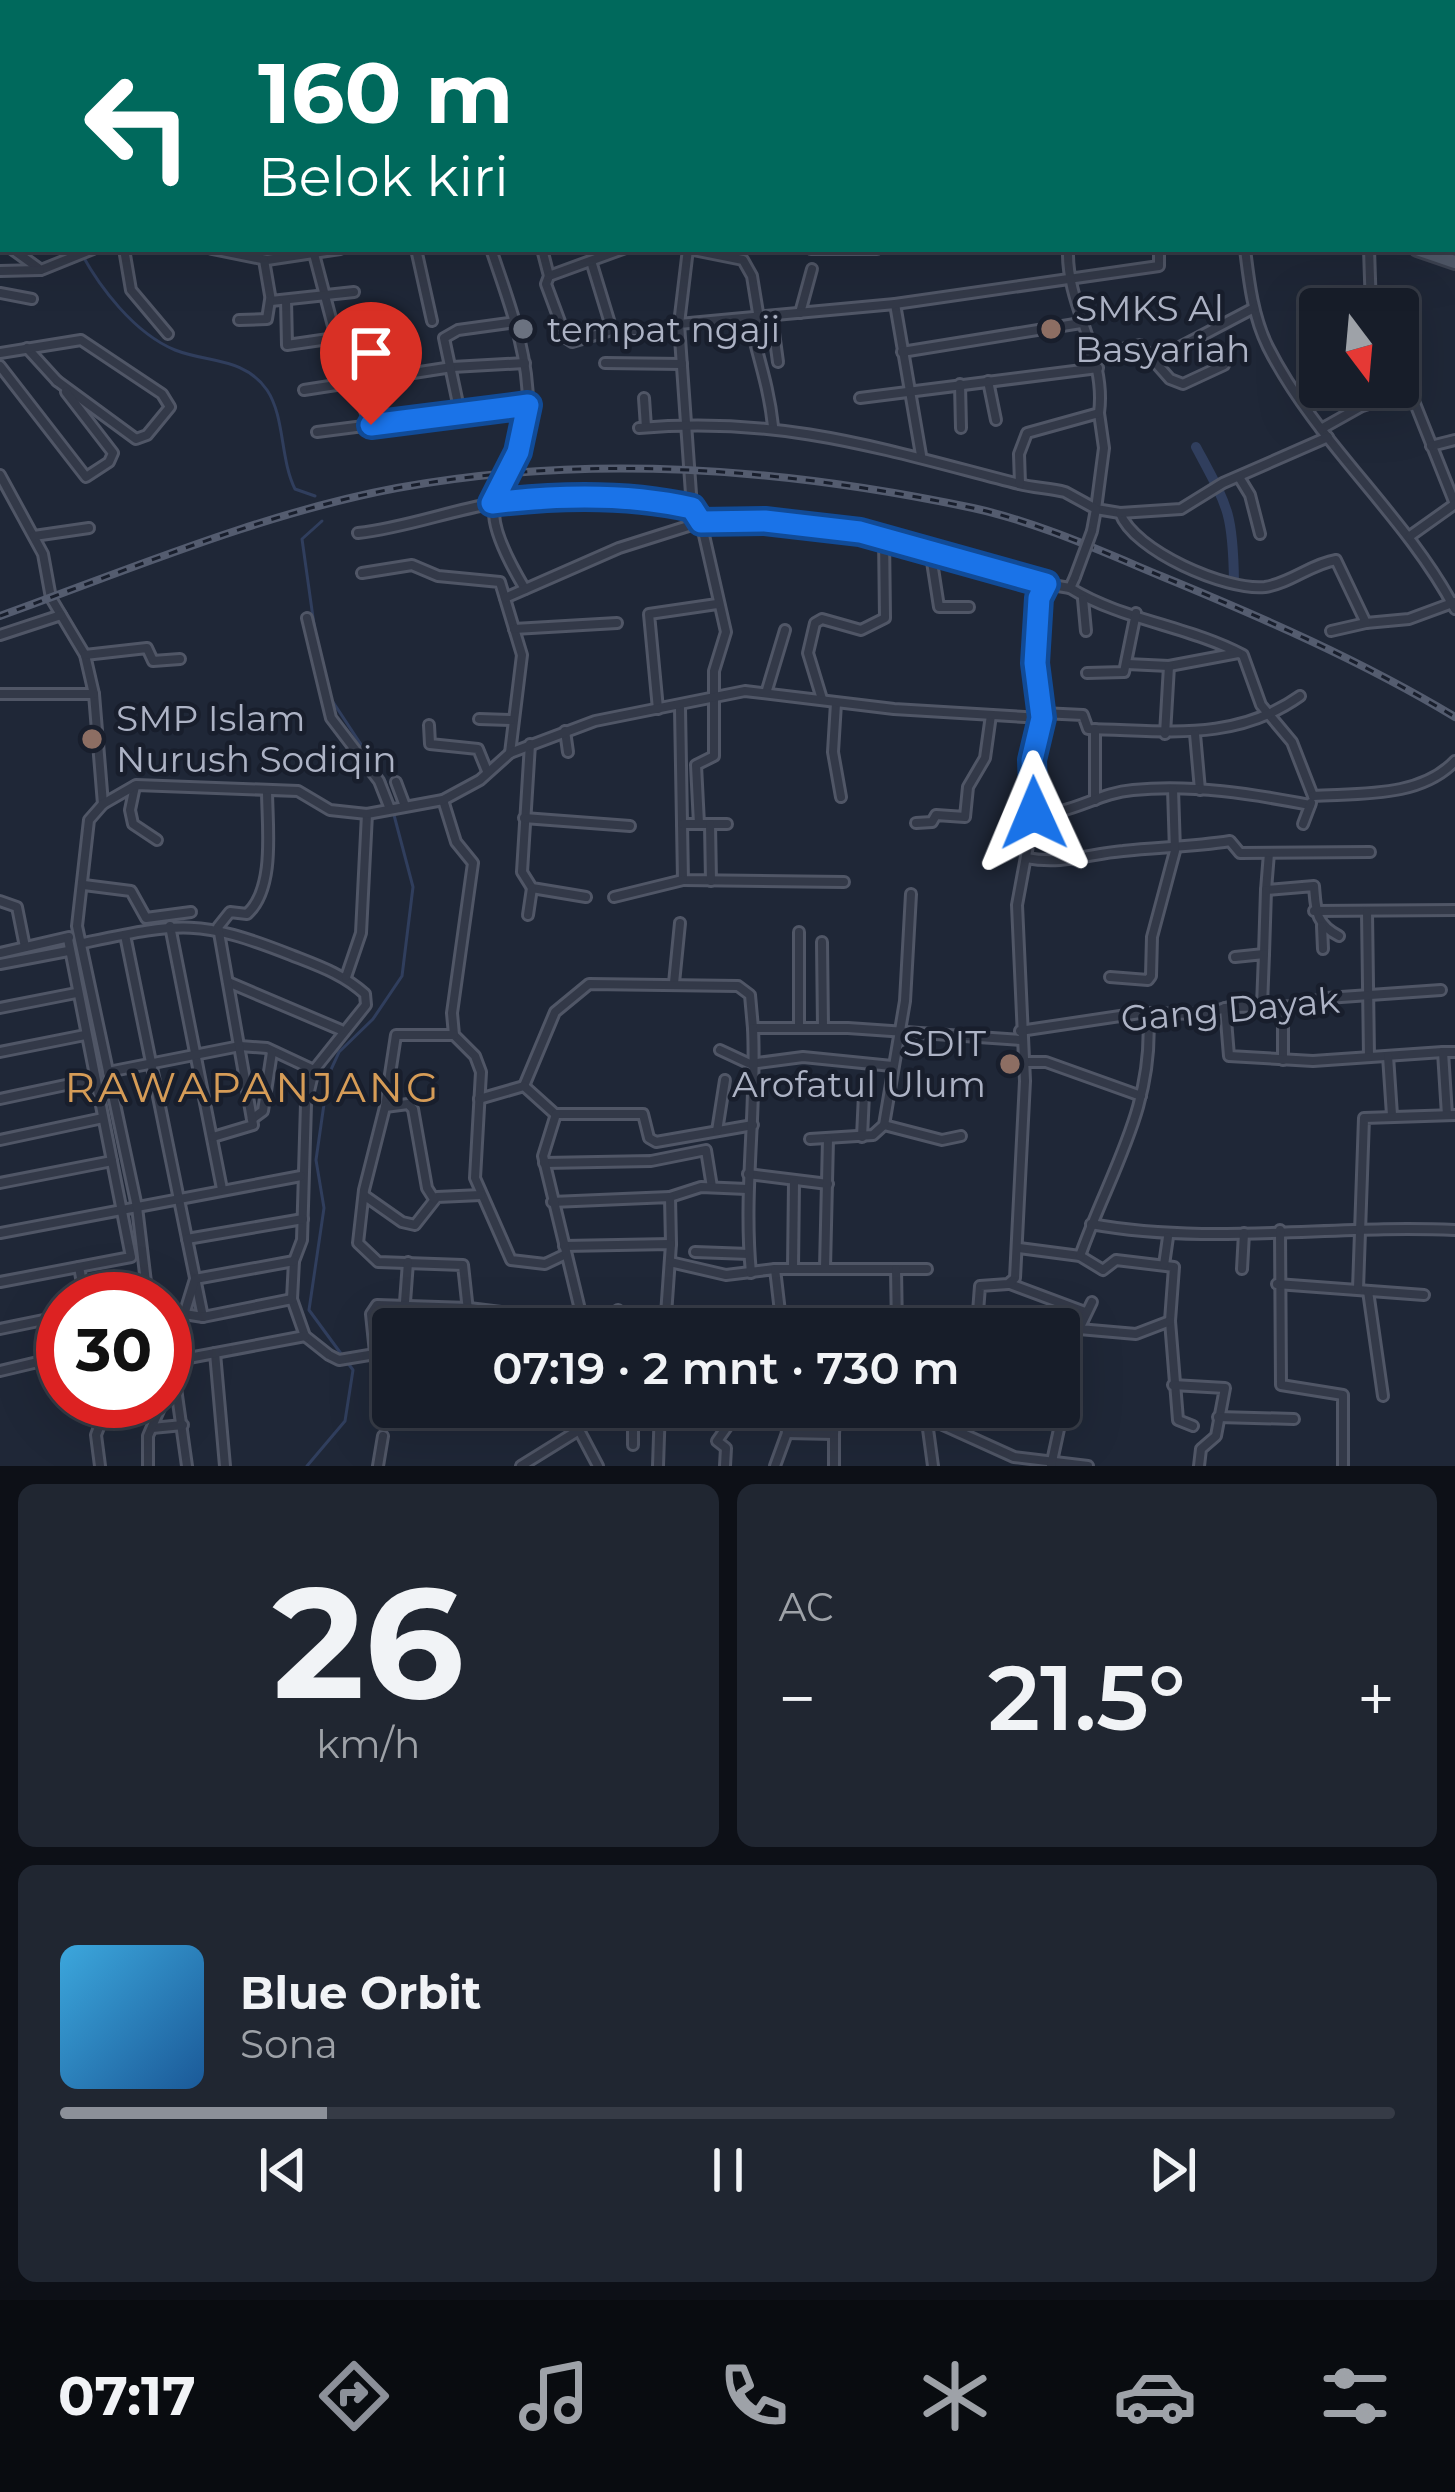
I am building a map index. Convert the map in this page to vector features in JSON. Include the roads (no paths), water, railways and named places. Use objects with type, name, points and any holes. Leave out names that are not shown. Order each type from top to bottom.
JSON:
[{"type":"main road","points":[[1426,252],[1455,262]]},
{"type":"street","points":[[16,252],[41,270]]},
{"type":"street","points":[[0,271],[41,270],[85,252]]},
{"type":"street","points":[[125,252],[131,290],[168,334]]},
{"type":"street","points":[[226,252],[265,260],[324,252]]},
{"type":"street","points":[[417,252],[432,321]]},
{"type":"street","points":[[491,252],[516,322],[528,405],[518,452],[492,503],[492,526],[525,589]]},
{"type":"street","points":[[543,252],[549,276],[546,284],[566,338],[572,342],[612,330],[895,304],[1159,266],[1159,252]]},
{"type":"street","points":[[549,276],[614,252]]},
{"type":"street","points":[[688,252],[679,327],[690,422],[692,508],[701,522],[726,632],[715,664],[714,756],[696,765],[711,881]]},
{"type":"street","points":[[703,252],[743,260],[759,364],[768,376],[773,426]]},
{"type":"street","points":[[1068,252],[1066,278],[1097,368],[1104,448],[1092,531],[1070,588]]},
{"type":"street","points":[[1245,252],[1254,308],[1268,347],[1321,428],[1410,536],[1454,604],[1409,619],[1331,631]]},
{"type":"street","points":[[1369,252],[1370,288]]},
{"type":"street","points":[[314,254],[335,340],[371,425]]},
{"type":"street","points":[[239,320],[267,319],[271,300],[265,260]]},
{"type":"street","points":[[591,260],[612,330]]},
{"type":"street","points":[[800,313],[812,269]]},
{"type":"street","points":[[271,300],[354,292]]},
{"type":"street","points":[[0,293],[32,298]]},
{"type":"street","points":[[286,300],[287,345],[363,334]]},
{"type":"street","points":[[895,304],[920,455]]},
{"type":"street","points":[[1175,350],[1254,308]]},
{"type":"street","points":[[772,318],[778,362]]},
{"type":"street","points":[[460,413],[447,334],[516,322]]},
{"type":"street","points":[[902,352],[1081,323]]},
{"type":"street","points":[[351,336],[353,382]]},
{"type":"street","points":[[0,353],[80,340],[162,394],[170,406],[147,435],[136,439],[57,381]]},
{"type":"street","points":[[1094,355],[1140,345],[1170,379],[1183,384],[1224,365]]},
{"type":"street","points":[[0,366],[86,477],[109,463],[113,453],[27,348]]},
{"type":"street","points":[[304,390],[452,367],[525,363]]},
{"type":"street","points":[[605,363],[682,364]]},
{"type":"street","points":[[860,398],[1097,368]]},
{"type":"street","points":[[988,381],[996,421]]},
{"type":"street","points":[[960,384],[961,428]]},
{"type":"street","points":[[644,398],[643,428],[690,422],[773,426],[920,455],[1065,492],[1096,508],[1120,513],[1181,509],[1223,483],[1328,437]]},
{"type":"street","points":[[317,432],[528,405]]},
{"type":"street","points":[[1321,428],[1358,408]]},
{"type":"street","points":[[1410,536],[1455,504],[1417,408]]},
{"type":"street","points":[[1020,484],[1019,454],[1027,433],[1099,413]]},
{"type":"street","points":[[1431,446],[1455,440]]},
{"type":"street","points":[[0,475],[3,494],[34,536],[61,615],[85,656],[94,694],[103,804]]},
{"type":"street","points":[[1239,477],[1250,495],[1260,534]]},
{"type":"street","points":[[358,533],[402,528],[492,503],[586,496],[692,508]]},
{"type":"street","points":[[1120,513],[1132,535],[1234,586],[1277,584],[1336,560],[1366,623]]},
{"type":"street","points":[[505,598],[619,548],[701,522],[765,521],[884,536],[1070,588],[1083,597],[1239,653],[1270,718],[1292,742],[1312,800],[1303,824]]},
{"type":"street","points":[[34,536],[88,528]]},
{"type":"street","points":[[822,700],[808,653],[815,623],[821,620],[861,630],[885,619],[884,536]]},
{"type":"street","points":[[931,550],[939,608],[969,607]]},
{"type":"street","points":[[362,573],[425,566],[438,576],[500,581],[522,655],[510,753]]},
{"type":"street","points":[[1008,1283],[1015,1278],[1019,1248],[1023,1062],[1017,905],[1034,813],[1032,760],[1042,716],[1035,663],[1039,598],[1046,584]]},
{"type":"street","points":[[1083,597],[1086,632]]},
{"type":"street","points":[[658,709],[649,614],[717,604]]},
{"type":"street","points":[[1087,673],[1122,674],[1136,613]]},
{"type":"street","points":[[0,635],[61,615]]},
{"type":"street","points":[[307,618],[331,718],[397,808]]},
{"type":"street","points":[[514,629],[617,623]]},
{"type":"street","points":[[767,690],[785,630]]},
{"type":"street","points":[[85,656],[147,648],[153,661],[180,659]]},
{"type":"street","points":[[1127,664],[1169,666],[1239,653]]},
{"type":"street","points":[[1165,734],[1169,666]]},
{"type":"street","points":[[0,1282],[131,1257],[130,1208],[112,1161],[68,938],[77,926],[84,885],[86,829],[103,804],[136,785],[298,791],[330,810],[367,814],[443,800],[510,753],[566,731],[767,690],[836,703],[991,715],[1083,715],[1086,728],[1165,734],[1195,734],[1270,718],[1300,697]]},
{"type":"street","points":[[0,694],[94,694]]},
{"type":"street","points":[[836,703],[833,752],[841,797]]},
{"type":"street","points":[[680,708],[682,880]]},
{"type":"street","points":[[916,823],[928,824],[936,815],[965,818],[968,787],[985,758],[991,715]]},
{"type":"street","points":[[479,718],[511,720]]},
{"type":"street","points":[[429,724],[430,744],[478,749],[487,773]]},
{"type":"street","points":[[1094,729],[1095,800]]},
{"type":"street","points":[[566,731],[568,752]]},
{"type":"street","points":[[1195,734],[1200,790]]},
{"type":"street","points":[[529,915],[532,888],[520,863],[530,744]]},
{"type":"street","points":[[1034,813],[1066,814],[1132,790],[1200,790],[1312,800],[1398,790],[1436,778],[1455,761]]},
{"type":"street","points":[[396,782],[397,808]]},
{"type":"street","points":[[136,785],[130,809],[134,824],[157,840]]},
{"type":"street","points":[[1110,977],[1151,976],[1152,937],[1175,851],[1173,789]]},
{"type":"street","points":[[218,926],[230,912],[248,914],[257,905],[267,846],[267,790]]},
{"type":"street","points":[[443,800],[456,842],[473,863],[453,978],[454,1035],[475,1056],[481,1072],[475,1178],[511,1260],[545,1264],[565,1250],[671,1244]]},
{"type":"street","points":[[346,976],[361,933],[367,814]]},
{"type":"street","points":[[524,818],[630,826]]},
{"type":"street","points":[[682,825],[727,824]]},
{"type":"street","points":[[1026,858],[1056,863],[1230,841],[1240,853],[1370,852]]},
{"type":"street","points":[[1262,1006],[1269,853]]},
{"type":"street","points":[[614,897],[682,880],[844,882]]},
{"type":"street","points":[[84,885],[131,891],[146,919],[191,912]]},
{"type":"street","points":[[1266,890],[1314,886],[1314,911],[1322,925],[1339,936]]},
{"type":"street","points":[[532,888],[586,897]]},
{"type":"street","points":[[884,1125],[905,1001],[911,894]]},
{"type":"street","points":[[0,901],[17,907],[25,947]]},
{"type":"street","points":[[1314,911],[1455,910]]},
{"type":"street","points":[[1366,912],[1364,997],[1369,1057]]},
{"type":"street","points":[[674,983],[680,923]]},
{"type":"street","points":[[1322,925],[1323,949]]},
{"type":"street","points":[[77,926],[143,1272]]},
{"type":"street","points":[[170,926],[223,1190]]},
{"type":"street","points":[[83,944],[170,926],[218,926],[346,976],[367,1001],[314,1070],[301,1176],[302,1245],[293,1261],[292,1299],[305,1336],[339,1360],[372,1353]]},
{"type":"street","points":[[218,926],[252,1119]]},
{"type":"street","points":[[799,932],[799,1027]]},
{"type":"street","points":[[124,934],[203,1317]]},
{"type":"street","points":[[0,953],[68,938]]},
{"type":"street","points":[[823,942],[823,1027]]},
{"type":"street","points":[[0,964],[68,951]]},
{"type":"street","points":[[1235,957],[1264,954]]},
{"type":"street","points":[[228,982],[341,1030]]},
{"type":"street","points":[[524,1086],[542,1032],[555,1012],[589,985],[674,983],[745,988],[757,1064],[747,1189],[751,1274]]},
{"type":"street","name":"Gang Dayak","points":[[754,1028],[1020,1035],[1148,1013],[1205,1014],[1225,1008],[1441,990]]},
{"type":"street","points":[[0,1008],[76,993]]},
{"type":"street","points":[[1283,1006],[1283,1060]]},
{"type":"street","points":[[1225,1008],[1226,1054],[1283,1060],[1455,1052]]},
{"type":"street","points":[[1080,1256],[1126,1150],[1152,1059],[1148,1013]]},
{"type":"street","points":[[0,1052],[84,1030],[96,1022]]},
{"type":"street","points":[[383,1308],[469,1308],[463,1265],[378,1262],[358,1243],[394,1036],[454,1035]]},
{"type":"street","points":[[108,1072],[240,1046],[272,1052],[314,1070]]},
{"type":"street","points":[[720,1050],[757,1064],[802,1057],[892,1066]]},
{"type":"street","points":[[213,1137],[246,1131],[262,1111],[272,1052]]},
{"type":"street","points":[[1383,1396],[1363,1290],[1364,1118],[1451,1115],[1443,1052]]},
{"type":"street","points":[[1388,1056],[1392,1115]]},
{"type":"street","points":[[1023,1062],[1046,1062],[1141,1096]]},
{"type":"street","points":[[0,1099],[94,1079]]},
{"type":"street","points":[[717,1131],[725,1080]]},
{"type":"street","points":[[479,1099],[524,1086]]},
{"type":"street","points":[[524,1086],[556,1114],[644,1114],[650,1138],[656,1142],[754,1125]]},
{"type":"street","points":[[862,1137],[864,1094]]},
{"type":"street","points":[[385,1107],[408,1104],[413,1109],[427,1188],[434,1199]]},
{"type":"street","points":[[556,1114],[542,1149],[577,1308]]},
{"type":"street","points":[[0,1140],[103,1118]]},
{"type":"street","points":[[810,1139],[862,1137],[884,1125],[942,1140],[961,1136]]},
{"type":"street","points":[[825,1268],[829,1139]]},
{"type":"street","points":[[544,1163],[710,1154],[712,1187]]},
{"type":"street","points":[[0,1183],[112,1161]]},
{"type":"street","points":[[748,1174],[828,1184]]},
{"type":"street","points":[[0,1233],[301,1176]]},
{"type":"street","points":[[793,1268],[794,1182]]},
{"type":"street","points":[[552,1202],[670,1197],[712,1187],[747,1189]]},
{"type":"street","points":[[364,1194],[402,1222],[415,1225],[434,1199],[481,1195]]},
{"type":"street","points":[[667,1308],[670,1197]]},
{"type":"street","points":[[186,1239],[303,1219]]},
{"type":"street","points":[[1091,1224],[1168,1237],[1280,1229],[1455,1230]]},
{"type":"street","points":[[1280,1229],[1276,1284],[1281,1384],[1342,1395],[1343,1466]]},
{"type":"street","points":[[1242,1269],[1244,1233]]},
{"type":"street","points":[[1164,1265],[1168,1237]]},
{"type":"street","points":[[1019,1248],[1080,1256],[1102,1270],[1116,1260],[1174,1267],[1173,1385],[1178,1420],[1193,1426]]},
{"type":"street","points":[[695,1252],[749,1254]]},
{"type":"street","points":[[195,1279],[293,1261]]},
{"type":"street","points":[[404,1306],[408,1262]]},
{"type":"street","points":[[670,1262],[726,1275],[793,1268],[927,1269]]},
{"type":"street","points":[[79,1267],[80,1272]]},
{"type":"street","points":[[776,1269],[780,1308]]},
{"type":"street","points":[[896,1269],[897,1308]]},
{"type":"street","points":[[192,1290],[195,1279]]},
{"type":"street","points":[[977,1308],[980,1286],[1008,1283],[1085,1312]]},
{"type":"street","points":[[1276,1284],[1424,1295]]},
{"type":"street","points":[[192,1318],[292,1299]]},
{"type":"street","points":[[1092,1301],[1079,1329],[1136,1334],[1170,1321]]},
{"type":"street","points":[[0,1329],[36,1322]]},
{"type":"street","points":[[192,1357],[305,1336]]},
{"type":"street","points":[[215,1353],[225,1466]]},
{"type":"street","points":[[0,1371],[36,1363]]},
{"type":"street","points":[[1173,1385],[1223,1385],[1216,1436],[1201,1449],[1199,1466]]},
{"type":"street","points":[[1218,1417],[1294,1419]]},
{"type":"street","points":[[99,1428],[100,1466]]},
{"type":"street","points":[[148,1466],[152,1429],[160,1428]]},
{"type":"street","points":[[183,1428],[187,1466]]},
{"type":"street","points":[[633,1428],[633,1445]]},
{"type":"street","points":[[658,1466],[659,1428]]},
{"type":"street","points":[[725,1466],[726,1448],[717,1441],[726,1428]]},
{"type":"street","points":[[775,1466],[787,1428]]},
{"type":"street","points":[[833,1466],[834,1428]]},
{"type":"street","points":[[931,1428],[933,1466]]},
{"type":"street","points":[[948,1428],[1014,1462],[1088,1466]]},
{"type":"street","points":[[1052,1463],[1060,1428]]},
{"type":"street","points":[[521,1466],[579,1430],[598,1466]]},
{"type":"street","points":[[787,1432],[834,1434]]},
{"type":"street","points":[[378,1466],[383,1436]]},
{"type":"waterway","points":[[81,252],[107,293],[146,332],[175,350],[236,366],[258,379],[273,401],[295,489],[315,496]]},
{"type":"waterway","points":[[1196,447],[1227,511],[1234,582]]},
{"type":"waterway","points":[[317,646],[302,539],[322,521]]},
{"type":"waterway","points":[[307,1466],[345,1421],[353,1370],[309,1310],[324,1208],[316,1160],[328,1076],[339,1052],[373,1019],[402,976],[413,887],[385,781],[329,696]]},
{"type":"railway","points":[[0,616],[246,527],[397,488],[541,471],[686,470],[902,494],[1045,529],[1311,641],[1455,717]]},
{"type":"place","name":"tempat ngaji","points":[[523,329]]},
{"type":"place","name":"SMKS Al Basyariah","points":[[1051,329]]},
{"type":"place","name":"SMP Islam Nurush Sodiqin","points":[[92,739]]},
{"type":"place","name":"SDIT Arofatul Ulum","points":[[1010,1064]]},
{"type":"district","name":"RAWAPANJANG","points":[[253,1087]]}]
